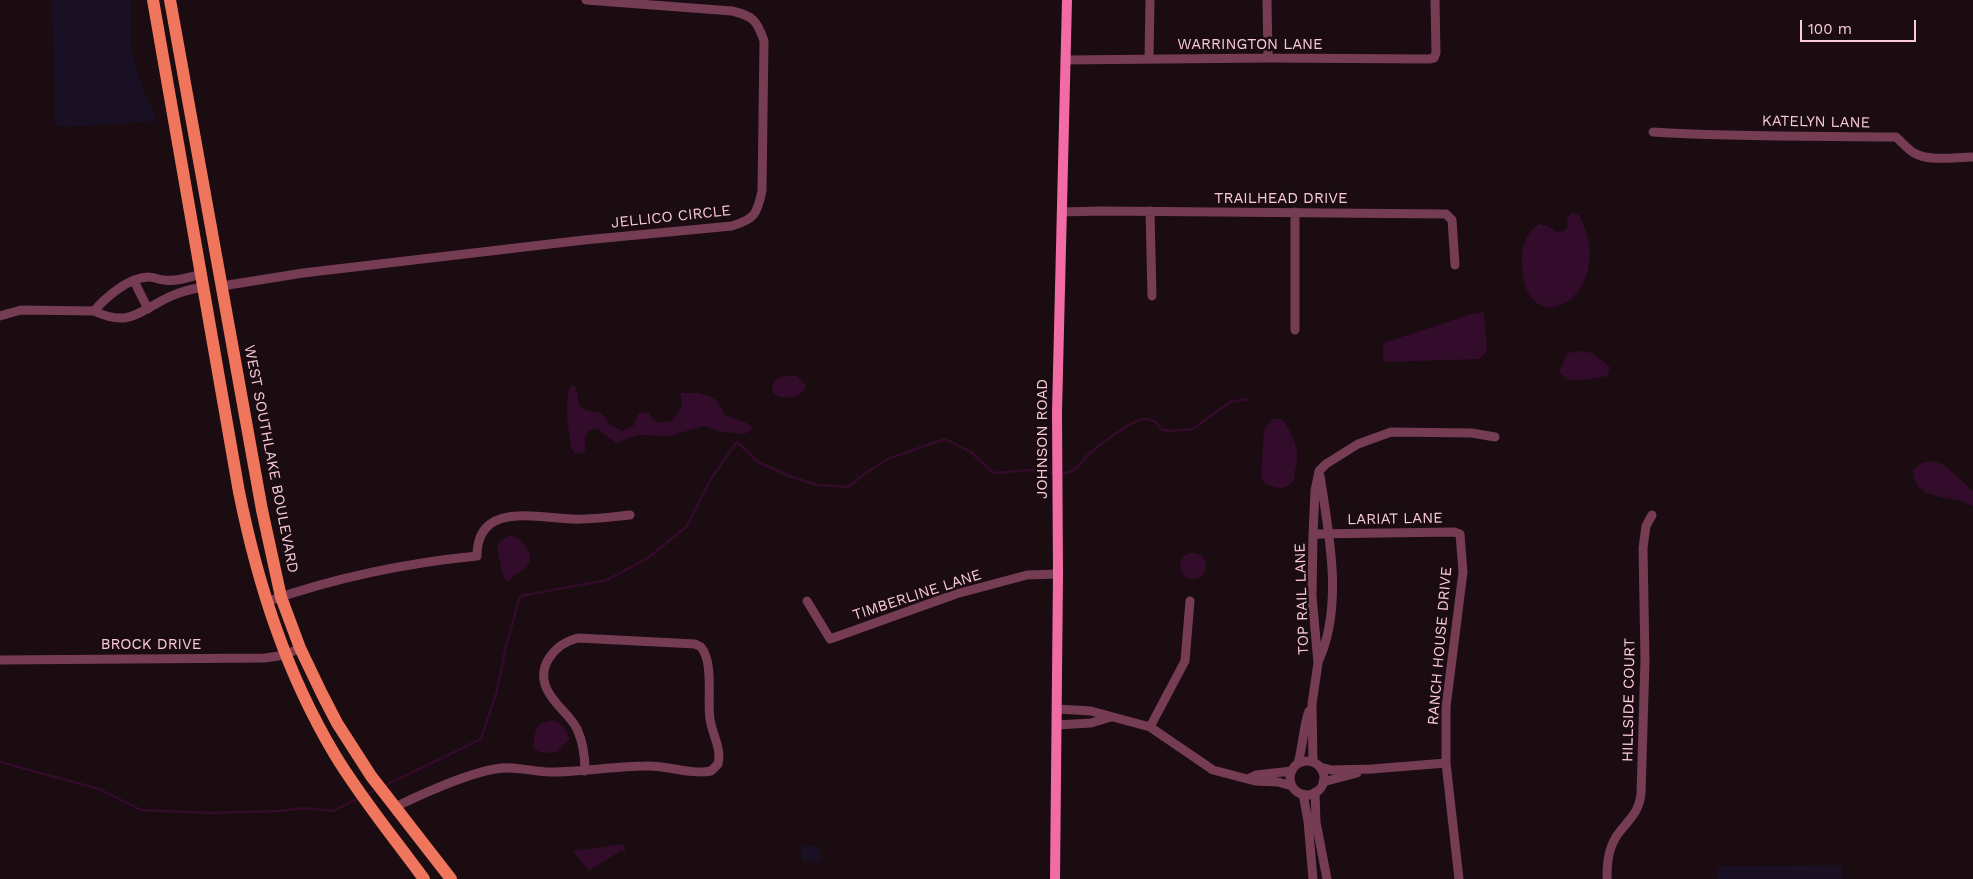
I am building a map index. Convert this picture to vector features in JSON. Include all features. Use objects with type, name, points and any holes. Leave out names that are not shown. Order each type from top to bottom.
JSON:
[{"type":"main road","points":[[153,0],[243,508],[256,569],[266,602],[285,655],[335,755],[351,780],[424,879]]},
{"type":"main road","name":"WEST SOUTHLAKE BOULEVARD","points":[[170,0],[262,510],[281,597],[300,648],[337,723],[371,776],[451,879]]},
{"type":"main road","points":[[203,281],[206,274],[223,290]]},
{"type":"street","name":"JELLICO CIRCLE","points":[[223,290],[313,272],[565,242],[732,226],[749,220],[759,207],[762,191],[764,41],[759,26],[748,15],[732,11],[586,0]]},
{"type":"street","name":"JOHNSON ROAD","points":[[1055,879],[1058,574],[1057,463],[1066,0]]},
{"type":"street","points":[[1149,59],[1150,0]]},
{"type":"street","points":[[1267,0],[1268,58]]},
{"type":"street","name":"WARRINGTON LANE","points":[[1065,60],[1428,59],[1434,58],[1436,52],[1435,0]]},
{"type":"street","name":"KATELYN LANE","points":[[1652,132],[1718,136],[1893,137],[1923,156],[1933,158],[1973,157]]},
{"type":"street","points":[[1150,211],[1152,296]]},
{"type":"street","name":"TRAILHEAD DRIVE","points":[[1062,212],[1446,214],[1452,220],[1455,265]]},
{"type":"street","points":[[1295,212],[1295,330]]},
{"type":"street","points":[[94,311],[104,300],[134,281],[149,277],[165,280],[203,281]]},
{"type":"street","points":[[134,281],[148,309]]},
{"type":"street","points":[[0,316],[21,310],[94,311],[109,318],[137,316],[203,281]]},
{"type":"street","points":[[1319,471],[1326,464],[1358,444],[1391,432],[1472,433],[1495,437]]},
{"type":"street","name":"TOP RAIL LANE","points":[[1318,663],[1325,647],[1333,594],[1329,534],[1319,471]]},
{"type":"street","name":"TOP RAIL LANE","points":[[1298,763],[1306,722],[1312,704],[1318,663],[1312,596],[1315,491],[1319,471]]},
{"type":"street","points":[[266,602],[362,574],[447,559],[477,556],[477,545],[487,526],[493,521],[509,516],[574,520],[630,515]]},
{"type":"street","name":"HILLSIDE COURT","points":[[1607,879],[1607,863],[1612,846],[1633,818],[1639,806],[1643,754],[1643,548],[1646,526],[1652,515]]},
{"type":"street","name":"LARIAT LANE","points":[[1329,534],[1454,532],[1460,534]]},
{"type":"street","name":"TOP RAIL LANE","points":[[1313,534],[1329,534]]},
{"type":"street","name":"RANCH HOUSE DRIVE","points":[[1459,879],[1446,763],[1446,707],[1463,572],[1460,534]]},
{"type":"street","name":"TIMBERLINE LANE","points":[[807,601],[830,639],[956,594],[1027,575],[1058,574]]},
{"type":"street","points":[[1150,727],[1185,660],[1190,601]]},
{"type":"street","points":[[393,804],[470,776],[492,769],[507,767],[542,772],[586,771],[647,766],[701,772],[710,771],[715,768],[719,759],[719,753],[710,719],[707,660],[701,647],[695,644],[578,638],[562,643],[557,648],[546,663],[545,685],[551,697],[567,714],[578,731],[586,771]]},
{"type":"street","name":"BROCK DRIVE","points":[[0,660],[265,658],[285,655],[300,648]]},
{"type":"street","name":"TOP RAIL LANE","points":[[1312,704],[1316,765]]},
{"type":"street","points":[[1057,709],[1091,711],[1150,727],[1213,770],[1254,781],[1278,782],[1292,786],[1303,794],[1308,821],[1313,879]]},
{"type":"street","points":[[1057,725],[1091,723],[1111,717]]},
{"type":"street","points":[[1292,786],[1290,780],[1292,771],[1298,763],[1304,761],[1332,770],[1446,763]]},
{"type":"street","points":[[1316,765],[1324,775],[1323,782],[1315,792],[1316,822],[1327,879]]},
{"type":"street","points":[[1323,782],[1372,769]]},
{"type":"street","points":[[1247,779],[1256,775],[1292,771]]},
{"type":"street","points":[[1303,794],[1315,792]]},
{"type":"shaded area","points":[[48,0],[131,0],[131,46],[138,75],[157,121],[69,127],[55,126],[52,3]]},
{"type":"shaded area","points":[[1572,213],[1579,215],[1589,244],[1589,268],[1580,288],[1567,301],[1552,307],[1538,303],[1527,290],[1522,264],[1522,252],[1525,241],[1530,232],[1539,224],[1548,226],[1556,232],[1564,231],[1568,226],[1567,217]]},
{"type":"shaded area","points":[[1484,312],[1487,351],[1480,359],[1385,362],[1383,358],[1383,343],[1472,314]]},
{"type":"shaded area","points":[[1581,351],[1592,353],[1610,367],[1607,376],[1586,380],[1567,380],[1559,372],[1567,353]]},
{"type":"shaded area","points":[[795,375],[806,385],[801,394],[787,398],[773,394],[772,389],[775,381],[781,377]]},
{"type":"shaded area","points":[[571,385],[576,387],[579,406],[586,410],[601,413],[611,425],[622,431],[634,425],[638,414],[648,412],[659,423],[671,421],[680,409],[682,401],[680,394],[682,393],[699,393],[712,397],[725,415],[749,424],[752,430],[739,434],[719,431],[704,426],[670,436],[637,435],[616,443],[594,428],[587,433],[585,438],[585,452],[575,454],[571,448],[567,416],[567,399]]},
{"type":"shaded area","points":[[1273,419],[1281,419],[1288,428],[1295,444],[1297,455],[1294,480],[1288,486],[1280,488],[1264,483],[1261,476],[1264,429]]},
{"type":"shaded area","points":[[1930,461],[1943,464],[1973,491],[1973,506],[1960,500],[1935,496],[1922,490],[1914,479],[1913,470],[1920,464]]},
{"type":"shaded area","points":[[509,536],[522,542],[529,553],[530,559],[529,564],[525,568],[507,582],[502,572],[497,548],[501,540]]},
{"type":"shaded area","points":[[1193,553],[1202,557],[1206,566],[1202,575],[1193,579],[1184,575],[1180,566],[1184,557]]},
{"type":"shaded area","points":[[553,720],[568,733],[569,740],[557,752],[539,752],[534,749],[537,727],[542,723]]},
{"type":"shaded area","points":[[624,844],[625,854],[622,850],[589,871],[573,851]]},
{"type":"shaded area","points":[[803,845],[820,846],[820,860],[818,862],[802,861],[801,848]]},
{"type":"shaded area","points":[[1842,865],[1842,879],[1717,879],[1717,866]]},
{"type":"waterway","points":[[1060,473],[1070,472],[1087,455],[1126,427],[1140,420],[1146,419],[1156,422],[1162,430],[1193,429],[1230,402],[1248,399]]},
{"type":"waterway","points":[[384,786],[481,739],[496,694],[506,646],[520,596],[607,580],[648,558],[687,526],[712,477],[737,442],[758,462],[789,476],[817,485],[848,487],[867,472],[890,458],[945,439],[971,452],[993,473],[1032,470],[1055,473]]},
{"type":"waterway","points":[[0,762],[99,789],[141,810],[210,813],[278,811],[305,808],[333,811],[359,798]]},
{"type":"waterway","points":[[366,795],[377,789]]}]
